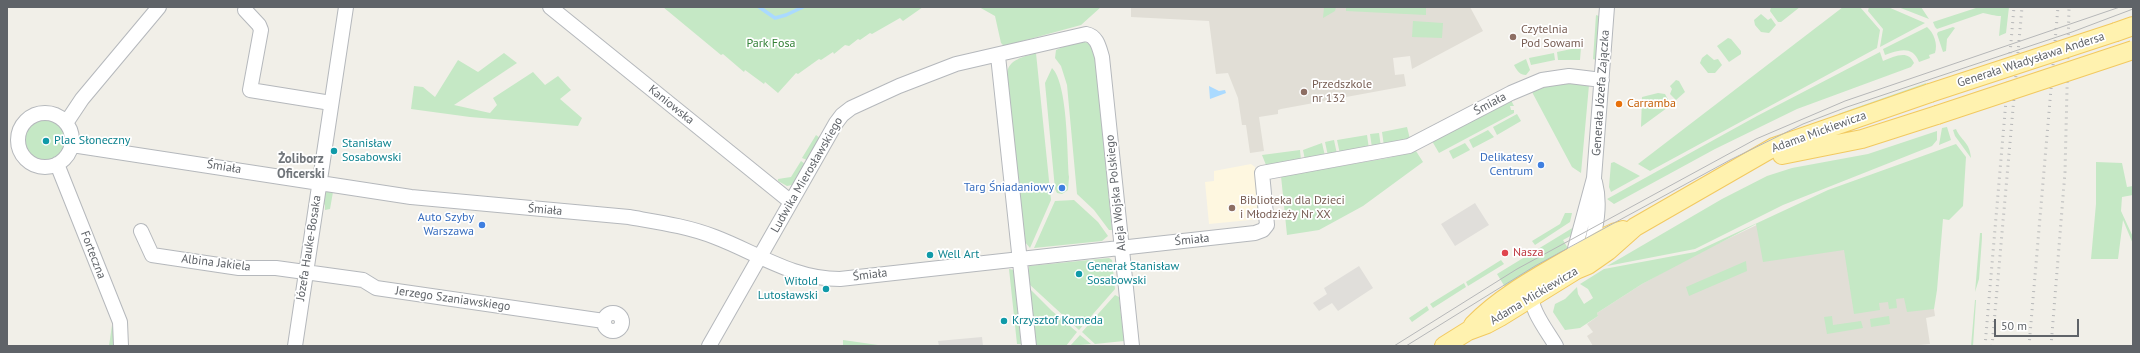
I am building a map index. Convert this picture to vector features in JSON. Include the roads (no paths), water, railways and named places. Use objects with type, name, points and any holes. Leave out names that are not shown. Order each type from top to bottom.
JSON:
[{"type":"main road","name":"Generała Władysława Andersa","points":[[1930,93],[2133,26]]},
{"type":"main road","name":"Generała Władysława Andersa","points":[[1937,115],[2133,50]]},
{"type":"main road","name":"Adama Mickiewicza","points":[[1444,346],[1468,331],[1494,305],[1531,290],[1575,263],[1591,246],[1617,231],[1635,226],[1774,147],[1930,93]]},
{"type":"main road","name":"Adama Mickiewicza","points":[[1714,182],[1788,153],[1862,139],[1937,115]]},
{"type":"main road","name":"Adama Mickiewicza","points":[[1575,263],[1588,265],[1608,251],[1635,226]]},
{"type":"street","points":[[66,123],[82,98],[160,7]]},
{"type":"street","name":"Józefa Hauke-Bosaka","points":[[295,346],[346,7]]},
{"type":"street","name":"Kaniowska","points":[[550,7],[791,202]]},
{"type":"street","name":"Generała Józefa Zajączka","points":[[1575,263],[1594,178],[1607,7]]},
{"type":"street","points":[[245,10],[259,25],[261,30],[250,90],[331,103]]},
{"type":"street","name":"Ludwika Mierosławskiego","points":[[709,346],[836,123],[846,111],[899,86],[956,64],[998,56],[1081,34],[1090,35],[1096,40]]},
{"type":"street","name":"Aleja Wojska Polskiego","points":[[1096,40],[1102,56],[1132,346]]},
{"type":"street","points":[[998,56],[1029,346]]},
{"type":"street","name":"Śmiała","points":[[72,145],[451,202],[629,217],[662,222],[715,237],[759,258],[799,274],[831,279],[1260,232],[1266,227],[1267,221],[1262,173],[1409,146],[1521,88],[1558,76],[1602,80]]},
{"type":"street","points":[[41,114],[59,117],[66,123],[70,130],[72,145],[68,153],[57,164],[48,167],[39,166],[27,160],[20,148],[18,139],[20,130],[32,116],[41,114]]},
{"type":"street","name":"Forteczna","points":[[57,164],[120,322],[121,346]]},
{"type":"street","name":"Generała Józefa Zajączka","points":[[1591,246],[1598,202],[1594,178]]},
{"type":"street","name":"Albina Jakiela","points":[[141,231],[152,255],[239,268],[276,268],[306,271]]},
{"type":"street","name":"Jerzego Szaniawskiego","points":[[306,271],[363,280],[376,288],[604,321]]},
{"type":"street","points":[[1531,290],[1535,310],[1556,346]]},
{"type":"water","points":[[1209,86],[1219,91],[1225,90],[1226,93],[1210,99]]},
{"type":"waterway","points":[[759,7],[775,18],[786,15],[803,7]]},
{"type":"tram line","points":[[1394,346],[1517,269],[1756,139],[1845,101],[2120,7]]},
{"type":"tram line","points":[[1406,346],[1535,266],[1730,160],[1803,124],[1847,107],[2072,32],[2133,9]]},
{"type":"railway","points":[[1985,346],[2014,7]]},
{"type":"railway","points":[[1992,346],[2022,7]]},
{"type":"railway","points":[[2029,346],[2058,7]]},
{"type":"railway","points":[[2051,346],[2065,172],[2069,7]]},
{"type":"place","name":"Czytelnia Pod Sowami","points":[[1513,37]]},
{"type":"place","name":"Przedszkole nr 132","points":[[1304,92]]},
{"type":"place","name":"Carramba","points":[[1619,104]]},
{"type":"place","name":"Plac Słoneczny","points":[[46,141]]},
{"type":"place","name":"Stanisław Sosabowski","points":[[334,151]]},
{"type":"place","name":"Delikatesy Centrum","points":[[1541,165]]},
{"type":"place","name":"Targ Śniadaniowy","points":[[1062,188]]},
{"type":"place","name":"Biblioteka dla Dzieci i Młodzieży Nr XX","points":[[1232,208]]},
{"type":"place","name":"Auto Szyby Warszawa","points":[[482,225]]},
{"type":"place","name":"Nasza","points":[[1505,253]]},
{"type":"place","name":"Well Art","points":[[930,255]]},
{"type":"place","name":"Generał Stanisław Sosabowski","points":[[1079,274]]},
{"type":"place","name":"Witold Lutosławski","points":[[826,289]]},
{"type":"place","name":"Krzysztof Komeda","points":[[1004,321]]},
{"type":"district","name":"Żoliborz Oficerski","points":[[301,166]]},
{"type":"park label","name":"Park Fosa","points":[[771,44]]}]
